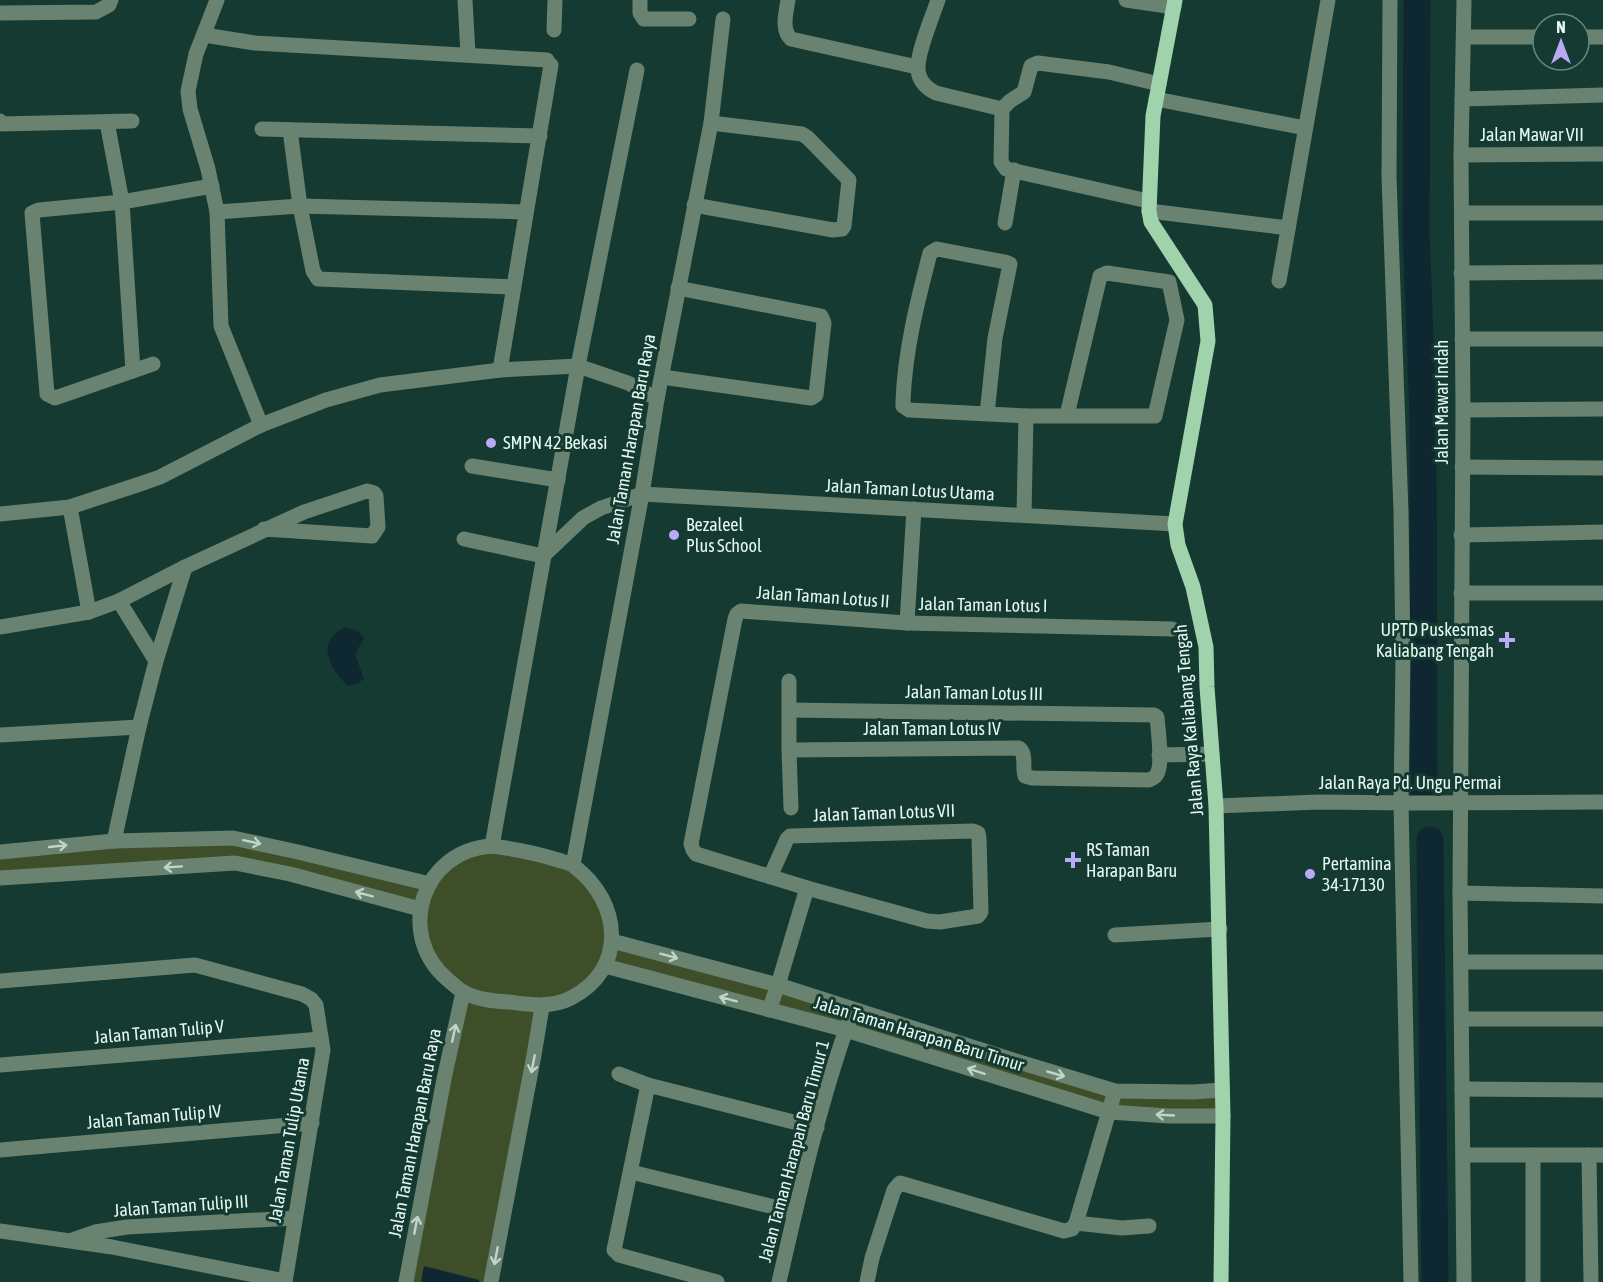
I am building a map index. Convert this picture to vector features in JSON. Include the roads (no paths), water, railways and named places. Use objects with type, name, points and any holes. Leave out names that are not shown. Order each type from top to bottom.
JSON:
[{"type":"main road","name":"Jalan Raya Kaliabang Tengah","points":[[1175,3],[1153,117],[1149,206],[1151,222],[1205,305],[1208,324],[1208,341],[1175,524],[1178,545],[1193,587],[1205,640],[1216,806],[1223,1116],[1221,1282]]},
{"type":"street","points":[[0,14],[96,12],[109,5],[111,0]]},
{"type":"street","points":[[217,0],[195,54],[188,91],[190,109],[217,212],[221,326],[261,424]]},
{"type":"street","points":[[465,0],[468,54]]},
{"type":"street","points":[[554,30],[555,0]]},
{"type":"street","points":[[640,0],[640,13],[644,19],[689,20]]},
{"type":"street","points":[[788,0],[785,26],[786,34],[791,39],[918,67]]},
{"type":"street","points":[[938,0],[918,67],[921,80],[928,89],[936,93],[1002,110]]},
{"type":"street","points":[[1126,0],[1175,3]]},
{"type":"street","points":[[1279,281],[1328,0]]},
{"type":"street","points":[[1390,0],[1389,177],[1402,534],[1411,1282]]},
{"type":"street","name":"Jalan Mawar Indah","points":[[1452,803],[1461,593],[1463,410],[1461,155],[1464,0]]},
{"type":"street","name":"Jalan Taman Harapan Baru Raya","points":[[573,865],[642,494],[657,399],[711,123],[723,20]]},
{"type":"street","points":[[204,35],[255,43],[468,54],[549,62],[540,136],[500,370]]},
{"type":"street","points":[[1464,37],[1531,37]]},
{"type":"street","points":[[1288,228],[1149,206],[1006,169],[1001,162],[1002,110],[1010,101],[1024,92],[1031,66],[1034,63],[1109,72],[1158,91],[1305,128]]},
{"type":"street","points":[[492,846],[578,366],[637,70]]},
{"type":"street","points":[[1462,99],[1603,95]]},
{"type":"street","points":[[0,121],[0,124],[132,121]]},
{"type":"street","points":[[107,122],[122,202],[133,371]]},
{"type":"street","points":[[694,205],[833,230],[842,229],[844,226],[849,180],[808,138],[802,134],[711,123]]},
{"type":"street","points":[[262,129],[540,136]]},
{"type":"street","points":[[290,130],[300,206],[313,271],[318,279],[513,287]]},
{"type":"street","name":"Jalan Mawar VII","points":[[1461,155],[1603,154]]},
{"type":"street","points":[[1005,223],[1014,170]]},
{"type":"street","points":[[153,364],[55,398],[47,394],[41,297],[32,216],[39,210],[122,202],[212,186]]},
{"type":"street","points":[[217,212],[300,206],[526,212]]},
{"type":"street","points":[[1462,213],[1603,213]]},
{"type":"street","points":[[987,414],[995,338],[1010,264],[937,249],[930,254],[915,309],[904,370],[903,406],[909,410],[987,414],[1026,416],[1151,417],[1157,414],[1177,320],[1171,285],[1166,280],[1107,273],[1100,276],[1066,415]]},
{"type":"street","points":[[1461,273],[1603,272]]},
{"type":"street","points":[[662,377],[811,398],[816,395],[824,322],[821,316],[678,288]]},
{"type":"street","points":[[1462,339],[1603,339]]},
{"type":"street","points":[[0,514],[70,507],[160,477],[261,424],[326,400],[380,385],[500,370],[578,366],[628,383],[657,399]]},
{"type":"street","points":[[1463,410],[1603,409]]},
{"type":"street","points":[[1024,515],[1026,416]]},
{"type":"street","points":[[472,466],[558,480]]},
{"type":"street","points":[[1462,467],[1603,468]]},
{"type":"street","points":[[0,627],[89,612],[119,601],[185,567],[264,529],[304,512],[366,491],[370,491],[375,496],[378,527],[372,536],[264,529]]},
{"type":"street","points":[[543,556],[583,518],[602,508],[642,494]]},
{"type":"street","name":"Jalan Taman Lotus Utama","points":[[642,494],[1175,524]]},
{"type":"street","points":[[70,507],[89,612]]},
{"type":"street","name":"Jalan Taman Lotus I","points":[[914,509],[906,623],[1172,629]]},
{"type":"street","points":[[1461,535],[1603,532]]},
{"type":"street","points":[[464,539],[543,556]]},
{"type":"street","points":[[114,841],[156,661],[185,567]]},
{"type":"street","points":[[1461,593],[1603,593]]},
{"type":"street","points":[[119,601],[156,661]]},
{"type":"street","name":"Jalan Taman Lotus II","points":[[737,614],[749,610],[906,623]]},
{"type":"street","name":"Jalan Taman Lotus VII","points":[[737,614],[691,844],[696,854],[770,877],[807,888],[927,921],[940,922],[978,916],[981,912],[978,833],[973,831],[790,836],[770,877]]},
{"type":"street","points":[[789,681],[791,808]]},
{"type":"street","name":"Jalan Taman Lotus III","points":[[790,710],[1154,715],[1157,717],[1159,755]]},
{"type":"street","points":[[0,735],[139,727]]},
{"type":"street","name":"Jalan Taman Lotus IV","points":[[789,750],[1019,748],[1023,753],[1025,776],[1032,778],[1149,780],[1156,777],[1158,772],[1159,755]]},
{"type":"street","points":[[1159,755],[1212,754]]},
{"type":"street","name":"Jalan Raya Pd. Ungu Permai","points":[[1216,806],[1318,802],[1603,802]]},
{"type":"street","points":[[1452,803],[1460,893],[1464,1282]]},
{"type":"street","points":[[1452,803],[1454,1282]]},
{"type":"street","points":[[0,852],[114,841],[233,838],[430,884]]},
{"type":"street","points":[[492,846],[530,851],[573,865],[602,897],[611,921],[612,941],[605,966],[579,994],[542,1006],[477,998],[463,992],[438,971],[428,957],[419,923],[423,896],[440,870],[459,855],[480,847],[492,846]]},
{"type":"street","points":[[0,878],[235,863],[290,874],[420,909]]},
{"type":"street","points":[[769,1010],[807,888]]},
{"type":"street","points":[[1460,893],[1603,896]]},
{"type":"street","points":[[1115,935],[1220,929]]},
{"type":"street","name":"Jalan Taman Harapan Baru Timur","points":[[612,941],[778,985],[1115,1091],[1222,1090]]},
{"type":"street","points":[[1461,962],[1603,962]]},
{"type":"street","name":"Jalan Taman Tulip Utama","points":[[0,981],[196,965],[302,994],[311,999],[317,1009],[323,1054],[285,1282]]},
{"type":"street","name":"Jalan Taman Harapan Baru Timur","points":[[605,966],[846,1030],[1109,1112],[1168,1116],[1223,1116]]},
{"type":"street","name":"Jalan Taman Harapan Baru Raya","points":[[405,1282],[463,992]]},
{"type":"street","points":[[491,1282],[542,1006]]},
{"type":"street","name":"Jalan Taman Harapan Baru Timur 1","points":[[779,1282],[817,1128],[854,1010]]},
{"type":"street","points":[[1462,1019],[1603,1019]]},
{"type":"street","name":"Jalan Taman Tulip V","points":[[0,1065],[321,1039]]},
{"type":"street","points":[[619,1074],[648,1085],[817,1128]]},
{"type":"street","points":[[648,1085],[614,1250],[619,1256],[717,1282]]},
{"type":"street","points":[[1462,1089],[1603,1090]]},
{"type":"street","points":[[867,1282],[868,1269],[894,1190],[900,1183],[1064,1231],[1072,1229],[1076,1223],[1115,1091]]},
{"type":"street","name":"Jalan Taman Tulip IV","points":[[0,1150],[312,1123]]},
{"type":"street","points":[[1463,1155],[1596,1155],[1591,1282]]},
{"type":"street","points":[[1533,1155],[1533,1282]]},
{"type":"street","points":[[631,1172],[795,1212]]},
{"type":"street","name":"Jalan Taman Tulip III","points":[[70,1241],[95,1232],[127,1227],[295,1218]]},
{"type":"street","points":[[1076,1223],[1114,1227],[1149,1226]]},
{"type":"street","name":"Jalan Taman Tulip III","points":[[0,1231],[70,1241],[285,1282]]},
{"type":"water","points":[[346,627],[358,631],[364,638],[355,654],[364,679],[348,686],[341,679],[328,655],[330,640]]},
{"type":"water","points":[[424,1266],[479,1280],[479,1282],[421,1282]]},
{"type":"waterway","points":[[1417,0],[1416,233],[1423,415],[1424,795]]},
{"type":"waterway","points":[[1430,840],[1435,1282]]},
{"type":"place","name":"SMPN 42 Bekasi","points":[[491,443]]},
{"type":"place","name":"Bezaleel Plus School","points":[[674,535]]},
{"type":"place","name":"UPTD Puskesmas Kaliabang Tengah","points":[[1507,640]]},
{"type":"place","name":"RS Taman Harapan Baru","points":[[1073,860]]},
{"type":"place","name":"Pertamina 34-17130","points":[[1310,874]]}]
